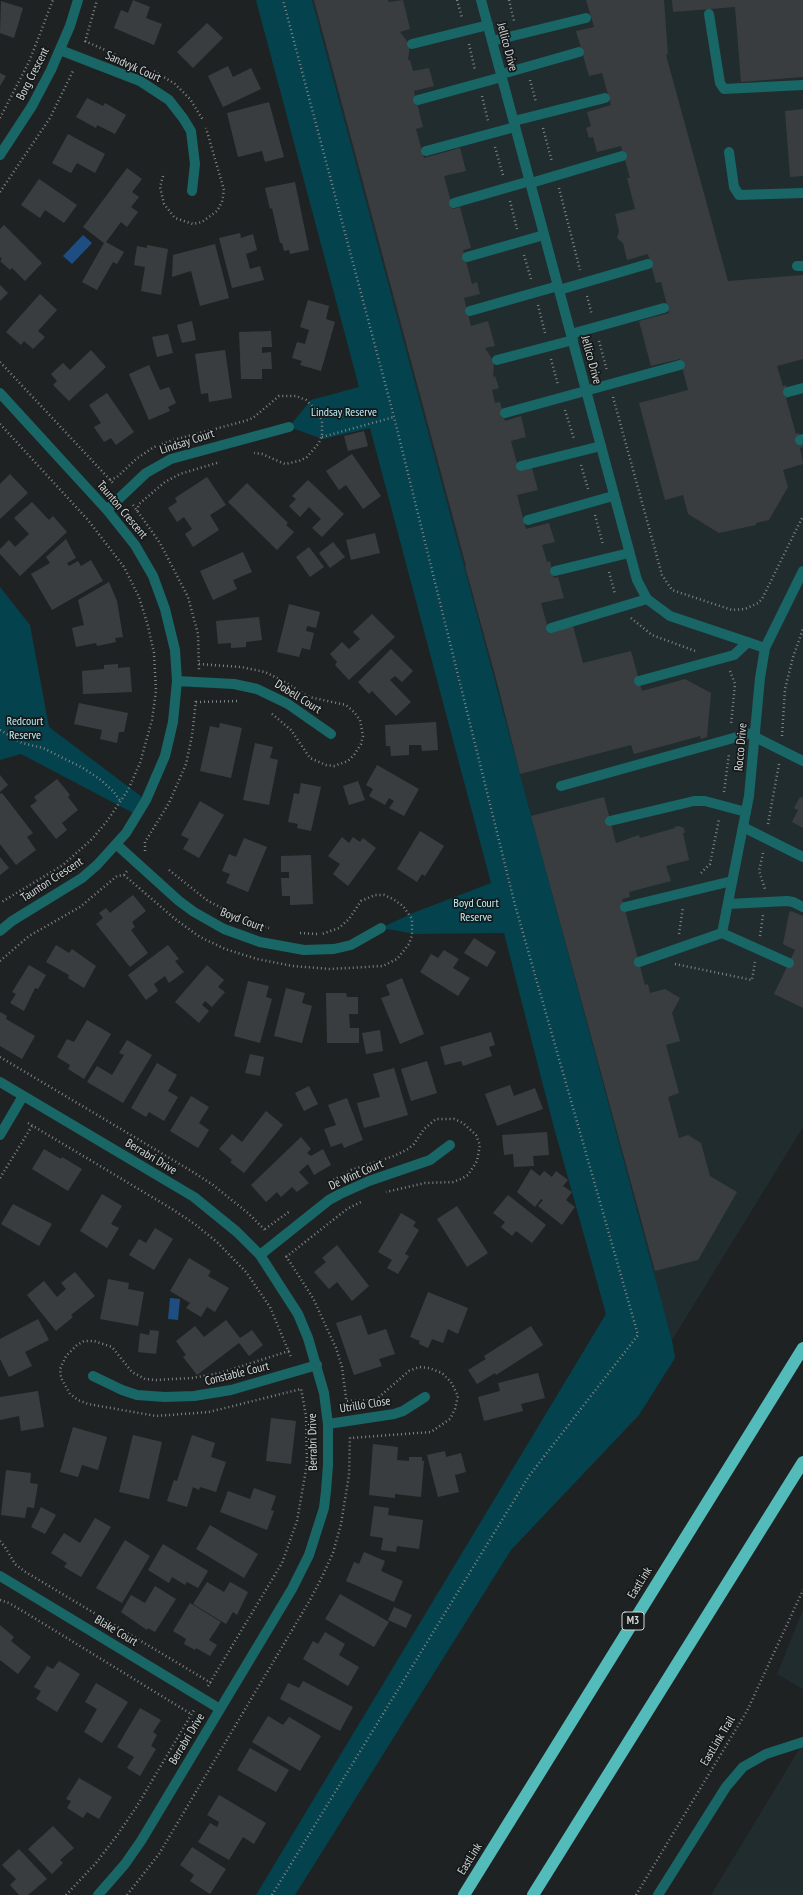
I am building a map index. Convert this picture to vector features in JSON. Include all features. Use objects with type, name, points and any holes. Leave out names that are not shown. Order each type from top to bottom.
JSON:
[{"type":"highway","name":"EastLink","points":[[464,1895],[803,1348]]},
{"type":"highway","points":[[533,1895],[803,1462]]},
{"type":"street","name":"Borg Crescent","points":[[0,155],[32,106],[60,50],[78,0]]},
{"type":"street","name":"Jellico Drive","points":[[481,0],[559,288],[613,496],[637,580],[648,599],[670,616],[765,648]]},
{"type":"street","points":[[708,14],[720,83],[724,89],[803,85]]},
{"type":"street","points":[[492,41],[586,18]]},
{"type":"street","points":[[412,44],[488,25]]},
{"type":"street","name":"Sandvyk Court","points":[[60,50],[140,81],[169,100],[191,131],[195,164],[192,191]]},
{"type":"street","points":[[418,100],[579,52]]},
{"type":"street","points":[[426,151],[605,98]]},
{"type":"street","points":[[729,152],[734,187],[739,195],[803,193]]},
{"type":"street","points":[[454,203],[622,156]]},
{"type":"street","points":[[467,256],[544,235]]},
{"type":"street","points":[[470,311],[648,264]]},
{"type":"street","points":[[497,360],[664,308]]},
{"type":"street","points":[[505,413],[680,365]]},
{"type":"street","points":[[788,392],[803,388]]},
{"type":"street","name":"Taunton Crescent","points":[[0,394],[107,510],[135,545],[160,592],[172,634],[177,681],[173,722],[159,772],[140,810],[116,844],[82,878],[12,921],[0,931]]},
{"type":"street","name":"Lindsay Court","points":[[107,510],[146,473],[171,459],[289,427]]},
{"type":"street","points":[[521,466],[600,446]]},
{"type":"street","points":[[528,520],[613,496]]},
{"type":"street","points":[[555,571],[630,553]]},
{"type":"street","name":"Rocco Drive","points":[[722,933],[752,774],[760,678],[765,648],[803,571]]},
{"type":"street","points":[[551,628],[648,599]]},
{"type":"street","points":[[639,681],[734,655],[748,642]]},
{"type":"street","name":"Dobell Court","points":[[177,681],[234,684],[258,689],[288,704],[331,734]]},
{"type":"street","points":[[561,786],[755,734],[803,761]]},
{"type":"street","points":[[610,821],[694,801],[704,800],[746,812]]},
{"type":"street","points":[[743,827],[803,857]]},
{"type":"street","name":"Boyd Court","points":[[116,844],[179,901],[194,912],[224,929],[260,942],[274,946],[304,950],[334,949],[351,945],[381,928]]},
{"type":"street","points":[[624,907],[732,881]]},
{"type":"street","points":[[728,904],[793,902],[803,907]]},
{"type":"street","points":[[639,962],[722,933],[789,963]]},
{"type":"street","name":"Berrabri Drive","points":[[0,1082],[194,1197],[224,1220],[260,1256],[298,1314],[308,1338],[324,1393],[328,1424],[328,1465],[324,1508],[309,1555],[292,1589],[141,1841],[125,1864],[98,1895]]},
{"type":"street","points":[[0,1135],[23,1096]]},
{"type":"street","name":"De Wint Court","points":[[260,1256],[335,1197],[369,1180],[430,1160],[450,1145]]},
{"type":"street","name":"Constable Court","points":[[93,1376],[122,1390],[137,1395],[165,1397],[194,1396],[231,1390],[317,1365]]},
{"type":"street","name":"Utrillo Close","points":[[328,1424],[394,1414],[403,1411],[425,1397]]},
{"type":"street","name":"Blake Court","points":[[0,1576],[220,1709]]},
{"type":"street","points":[[658,1895],[726,1787],[743,1767],[766,1754],[803,1742]]},
{"type":"path","points":[[0,118],[30,62],[53,0]]},
{"type":"path","points":[[84,44],[97,0]]},
{"type":"path","points":[[272,1895],[528,1476],[638,1335],[515,905],[394,417],[283,0]]},
{"type":"path","points":[[0,192],[44,128],[73,71]]},
{"type":"path","points":[[0,362],[114,484]]},
{"type":"path","points":[[321,437],[394,417]]},
{"type":"path","points":[[0,424],[88,520],[114,552],[132,581],[144,612],[154,654],[156,691],[142,757],[135,776],[121,802],[92,839],[63,865],[0,903]]},
{"type":"path","points":[[133,505],[160,543],[188,597],[197,629],[199,670]]},
{"type":"path","points":[[762,599],[803,516]]},
{"type":"path","points":[[752,980],[767,894],[759,871],[781,750],[784,689],[803,629]]},
{"type":"path","points":[[150,854],[144,846],[145,842],[169,803],[186,764],[192,736],[197,696]]},
{"type":"path","points":[[0,730],[22,743],[43,748],[83,768],[105,784],[121,802]]},
{"type":"path","points":[[142,854],[146,850]]},
{"type":"path","points":[[165,867],[208,901],[246,920],[271,928]]},
{"type":"path","points":[[0,961],[29,936],[80,907],[117,876],[124,875],[127,871]]},
{"type":"path","points":[[124,875],[175,919],[200,937],[226,949],[275,963],[330,969],[383,966],[397,959],[409,944],[413,927],[412,919],[403,906],[384,895],[375,894],[361,902],[349,919],[339,928],[323,934],[297,933]]},
{"type":"path","points":[[0,1056],[193,1172],[248,1213],[267,1232]]},
{"type":"path","points":[[28,1123],[184,1216],[218,1243],[246,1272],[270,1307],[291,1357]]},
{"type":"path","points":[[0,1178],[32,1126]]},
{"type":"path","points":[[285,1254],[306,1285],[326,1322],[342,1367],[347,1406]]},
{"type":"path","points":[[208,1687],[282,1563],[297,1521],[307,1464],[306,1416],[300,1385]]},
{"type":"path","points":[[0,1541],[15,1564],[24,1571],[211,1683]]},
{"type":"path","name":"EastLink Trail","points":[[636,1895],[747,1711],[803,1590]]},
{"type":"path","points":[[0,1600],[26,1613],[191,1714]]},
{"type":"path","points":[[66,1895],[96,1863],[118,1834],[137,1806],[194,1710]]},
{"type":"shaded area","points":[[312,0],[803,0],[803,1127],[672,1340]]},
{"type":"shaded area","points":[[803,1610],[803,1689],[777,1674]]},
{"type":"shaded area","points":[[803,1743],[803,1895],[711,1895]]},
{"type":"green space","points":[[256,0],[312,0],[672,1340],[675,1358],[639,1415],[511,1550],[295,1895],[256,1895],[606,1314],[553,1124],[504,933],[416,934],[381,928],[413,913],[491,883],[370,428],[323,439],[289,427],[311,400],[359,387]]},
{"type":"green space","name":"Redcourt Reserve","points":[[0,587],[30,625],[49,727],[146,800],[137,815],[21,754],[0,760]]},
{"type":"water","points":[[83,235],[92,243],[72,264],[63,256]]},
{"type":"water","points":[[170,1298],[180,1299],[178,1320],[168,1319]]},
{"type":"building","points":[[133,0],[150,7],[146,18],[162,24],[154,45],[114,28],[121,10],[128,13]]},
{"type":"building","points":[[314,0],[388,0],[389,2],[403,0],[410,29],[400,32],[410,45],[408,60],[410,60],[413,71],[429,68],[434,86],[414,91],[423,127],[416,129],[424,158],[460,148],[466,171],[444,176],[453,209],[460,207],[471,248],[463,250],[472,284],[477,282],[480,294],[464,298],[471,326],[488,321],[495,346],[485,348],[494,362],[493,377],[495,376],[499,388],[492,390],[495,403],[500,402],[505,421],[521,416],[526,437],[511,441],[519,471],[532,468],[538,490],[517,495],[526,529],[549,523],[555,542],[542,545],[547,562],[550,561],[554,578],[558,577],[564,598],[541,603],[549,632],[573,626],[583,663],[631,651],[642,691],[685,679],[711,693],[707,737],[701,739],[700,736],[634,754],[631,745],[520,774],[498,686]]},
{"type":"building","points":[[586,0],[664,0],[668,54],[666,55],[728,281],[803,275],[803,359],[777,366],[783,386],[786,385],[789,397],[786,398],[796,434],[799,433],[803,447],[800,448],[803,464],[783,470],[788,487],[769,520],[756,523],[756,525],[719,533],[688,514],[683,495],[665,500],[639,403],[688,390],[680,359],[651,366],[639,321],[669,313],[661,282],[656,283],[648,254],[627,260],[623,243],[617,238],[619,231],[615,214],[635,209],[627,178],[630,178],[621,146],[597,152],[593,137],[589,138],[586,128],[591,126],[587,112],[611,105],[602,73],[589,76],[576,31],[594,27]]},
{"type":"building","points":[[672,0],[803,0],[803,77],[741,82],[735,7],[673,12]]},
{"type":"building","points":[[1,1],[23,8],[14,38],[0,33]]},
{"type":"building","points":[[207,23],[223,38],[193,68],[177,52]]},
{"type":"building","points":[[228,66],[233,77],[251,68],[261,89],[223,107],[208,76]]},
{"type":"building","points":[[0,73],[6,76],[0,86]]},
{"type":"building","points":[[87,98],[103,106],[105,103],[126,115],[115,134],[97,125],[96,128],[76,117]]},
{"type":"building","points":[[269,102],[284,157],[265,162],[262,151],[238,157],[227,113]]},
{"type":"building","points":[[803,109],[803,176],[790,177],[785,111]]},
{"type":"building","points":[[68,134],[105,154],[95,173],[77,163],[71,173],[52,163]]},
{"type":"building","points":[[127,168],[142,179],[132,192],[139,197],[131,207],[138,212],[127,227],[121,222],[106,242],[124,252],[117,264],[113,262],[97,290],[82,282],[104,243],[83,227]]},
{"type":"building","points":[[39,179],[77,205],[64,223],[45,210],[40,218],[21,205]]},
{"type":"building","points":[[295,182],[309,250],[290,254],[289,250],[284,251],[282,243],[280,243],[272,208],[270,209],[265,188]]},
{"type":"building","points":[[4,225],[42,263],[25,281],[12,268],[10,270],[0,261],[2,259],[0,257],[0,229]]},
{"type":"building","points":[[240,233],[241,238],[253,234],[257,250],[246,254],[250,269],[260,266],[264,280],[232,288],[219,238]]},
{"type":"building","points":[[215,244],[229,298],[200,306],[191,271],[172,277],[173,255]]},
{"type":"building","points":[[147,245],[168,249],[161,295],[141,291],[145,267],[134,265],[137,246],[147,248]]},
{"type":"building","points":[[0,285],[8,293],[0,301]]},
{"type":"building","points":[[40,294],[57,310],[38,331],[45,337],[33,349],[24,341],[21,345],[6,332]]},
{"type":"building","points":[[308,300],[329,306],[326,319],[335,322],[321,371],[300,365],[302,361],[292,358],[297,342],[305,344],[309,330],[300,327]]},
{"type":"building","points":[[192,321],[196,340],[182,343],[177,325]]},
{"type":"building","points":[[271,331],[272,347],[262,347],[262,353],[271,352],[272,369],[262,369],[262,379],[241,379],[239,332]]},
{"type":"building","points":[[168,334],[173,353],[157,357],[152,337]]},
{"type":"building","points":[[91,350],[106,367],[69,401],[53,385],[57,381],[51,374],[63,363],[70,370]]},
{"type":"building","points":[[225,350],[232,398],[209,402],[208,393],[201,394],[195,354]]},
{"type":"building","points":[[149,365],[160,390],[169,387],[176,403],[168,407],[170,411],[149,420],[129,374]]},
{"type":"building","points":[[107,393],[134,432],[116,445],[111,438],[104,442],[94,427],[101,423],[89,405]]},
{"type":"building","points":[[364,431],[368,446],[348,451],[344,436]]},
{"type":"building","points":[[352,454],[381,496],[363,509],[346,485],[339,490],[326,471]]},
{"type":"building","points":[[10,474],[28,493],[0,519],[0,484]]},
{"type":"building","points":[[207,477],[226,505],[210,515],[219,530],[193,547],[185,534],[192,529],[184,517],[177,522],[168,508],[177,502],[175,498]]},
{"type":"building","points":[[308,480],[344,514],[322,537],[312,528],[321,519],[309,507],[300,517],[289,506],[296,499],[292,496]]},
{"type":"building","points":[[247,483],[288,523],[286,525],[294,532],[277,550],[228,502]]},
{"type":"building","points":[[32,502],[49,520],[53,516],[67,532],[20,576],[0,554],[0,549],[9,540],[15,547],[29,534],[14,518]]},
{"type":"building","points":[[375,533],[380,553],[351,560],[346,540]]},
{"type":"building","points":[[66,539],[76,558],[67,563],[69,566],[78,561],[81,566],[91,560],[103,581],[52,610],[31,574],[50,563],[46,557]]},
{"type":"building","points":[[333,542],[345,557],[330,568],[319,553]]},
{"type":"building","points":[[309,547],[324,567],[310,577],[296,557]]},
{"type":"building","points":[[243,552],[252,572],[233,580],[237,589],[213,600],[200,571]]},
{"type":"building","points":[[109,582],[117,601],[123,637],[115,638],[116,642],[97,646],[96,643],[76,647],[72,628],[84,625],[78,600]]},
{"type":"building","points":[[289,604],[320,612],[316,628],[307,626],[306,631],[314,633],[310,650],[302,648],[299,657],[277,652]]},
{"type":"building","points":[[372,614],[395,637],[349,680],[335,665],[337,662],[330,654],[342,642],[349,649],[360,639],[353,632]]},
{"type":"building","points":[[259,617],[262,640],[246,642],[246,647],[231,648],[231,643],[218,644],[216,621]]},
{"type":"building","points":[[391,649],[413,671],[402,682],[395,676],[390,680],[411,702],[396,716],[372,691],[369,694],[358,682]]},
{"type":"building","points":[[118,664],[118,668],[130,667],[132,692],[83,694],[82,671],[104,669],[104,665]]},
{"type":"building","points":[[79,703],[128,713],[124,732],[119,732],[117,743],[100,739],[102,730],[74,724]]},
{"type":"building","points":[[436,722],[438,750],[422,751],[421,745],[409,745],[409,755],[391,756],[390,746],[386,746],[385,725]]},
{"type":"building","points":[[220,723],[242,728],[231,778],[200,771],[210,726],[219,728]]},
{"type":"building","points":[[255,743],[273,747],[270,758],[278,760],[269,805],[243,800]]},
{"type":"building","points":[[377,765],[419,789],[404,816],[389,808],[394,801],[389,798],[385,805],[369,796],[373,789],[366,785]]},
{"type":"building","points":[[0,775],[8,785],[0,792]]},
{"type":"building","points":[[57,779],[70,795],[68,797],[78,810],[62,823],[67,830],[56,839],[30,806],[37,801],[34,797]]},
{"type":"building","points":[[358,781],[365,800],[349,805],[343,786]]},
{"type":"building","points":[[301,783],[321,787],[311,831],[297,828],[298,824],[288,822],[294,793],[299,794]]},
{"type":"building","points":[[2,793],[33,833],[27,837],[36,850],[16,865],[0,844],[0,794]]},
{"type":"building","points":[[604,797],[616,843],[639,835],[640,838],[675,828],[674,827],[679,826],[684,828],[685,833],[683,833],[689,860],[666,866],[671,881],[629,892],[630,897],[622,899],[645,985],[648,984],[650,993],[665,989],[680,998],[672,1013],[680,1041],[666,1045],[679,1093],[668,1097],[679,1138],[688,1135],[701,1143],[710,1176],[737,1192],[698,1260],[655,1271],[531,816]]},
{"type":"building","points":[[800,797],[803,798],[803,828],[792,822],[798,810],[794,808]]},
{"type":"building","points":[[200,801],[224,815],[199,858],[183,849],[189,839],[181,835]]},
{"type":"building","points":[[420,831],[444,846],[425,876],[422,874],[417,882],[397,869]]},
{"type":"building","points":[[342,837],[349,843],[353,837],[360,842],[363,838],[376,848],[348,886],[333,874],[340,864],[328,856]]},
{"type":"building","points":[[244,838],[267,847],[248,892],[226,883],[230,874],[222,871],[229,854],[236,857]]},
{"type":"building","points":[[311,855],[313,904],[290,905],[290,896],[282,896],[281,878],[289,878],[289,872],[281,872],[281,856]]},
{"type":"building","points":[[0,857],[9,868],[0,875]]},
{"type":"building","points":[[133,895],[146,911],[132,922],[135,927],[131,930],[148,953],[130,967],[96,924],[103,918],[99,913],[106,908],[110,913]]},
{"type":"building","points":[[791,911],[803,916],[803,1008],[774,994],[795,950],[783,944],[789,913]]},
{"type":"building","points":[[474,938],[496,952],[487,967],[464,953]]},
{"type":"building","points":[[56,945],[69,953],[72,949],[96,966],[84,988],[68,978],[69,975],[46,962]]},
{"type":"building","points":[[168,945],[179,959],[175,961],[184,972],[169,983],[165,976],[154,984],[158,991],[146,1000],[128,975]]},
{"type":"building","points":[[444,950],[459,959],[453,968],[470,978],[458,996],[420,972],[431,954],[438,958]]},
{"type":"building","points":[[29,965],[46,975],[38,989],[35,988],[24,1011],[10,1003],[16,994],[12,992]]},
{"type":"building","points":[[207,965],[224,980],[218,987],[225,992],[212,1007],[205,1001],[202,1005],[209,1011],[199,1023],[175,1002]]},
{"type":"building","points":[[402,978],[424,1034],[400,1044],[381,998],[390,995],[386,985]]},
{"type":"building","points":[[248,981],[269,986],[266,997],[272,999],[260,1043],[234,1036]]},
{"type":"building","points":[[286,988],[305,993],[302,1003],[312,1006],[302,1043],[274,1036]]},
{"type":"building","points":[[326,993],[346,993],[347,997],[358,997],[358,1014],[349,1014],[350,1028],[359,1028],[359,1043],[327,1043]]},
{"type":"building","points":[[0,1012],[7,1016],[6,1019],[35,1036],[22,1059],[0,1046]]},
{"type":"building","points":[[87,1020],[111,1034],[84,1079],[68,1069],[70,1065],[57,1057],[67,1039],[74,1042]]},
{"type":"building","points":[[380,1030],[383,1051],[366,1054],[362,1033]]},
{"type":"building","points":[[491,1032],[495,1045],[489,1047],[492,1056],[463,1066],[461,1061],[445,1065],[440,1047]]},
{"type":"building","points":[[127,1040],[152,1055],[123,1103],[87,1082],[97,1066],[112,1075],[124,1055],[119,1053]]},
{"type":"building","points":[[250,1054],[264,1057],[260,1076],[245,1073]]},
{"type":"building","points":[[427,1061],[437,1093],[411,1101],[401,1069]]},
{"type":"building","points":[[157,1063],[177,1075],[168,1091],[178,1097],[164,1121],[149,1112],[146,1117],[131,1108]]},
{"type":"building","points":[[394,1068],[408,1115],[364,1128],[357,1103],[380,1097],[373,1074]]},
{"type":"building","points":[[510,1085],[514,1096],[535,1088],[543,1109],[497,1126],[485,1094]]},
{"type":"building","points":[[309,1086],[318,1104],[304,1111],[295,1093]]},
{"type":"building","points":[[191,1096],[209,1107],[199,1123],[209,1130],[198,1148],[170,1131]]},
{"type":"building","points":[[347,1098],[363,1140],[344,1148],[342,1143],[331,1147],[324,1129],[336,1125],[328,1105]]},
{"type":"building","points":[[266,1111],[283,1125],[244,1173],[230,1162],[232,1160],[219,1149],[232,1134],[242,1142]]},
{"type":"building","points":[[547,1132],[549,1155],[533,1156],[534,1166],[514,1167],[513,1154],[504,1155],[502,1135]]},
{"type":"building","points":[[301,1137],[311,1149],[307,1153],[311,1156],[323,1149],[331,1165],[314,1175],[308,1164],[299,1172],[309,1183],[297,1192],[292,1187],[281,1197],[277,1192],[266,1202],[251,1185]]},
{"type":"building","points":[[44,1149],[61,1159],[62,1157],[82,1169],[68,1191],[32,1169]]},
{"type":"building","points":[[531,1169],[540,1176],[544,1171],[552,1177],[556,1171],[568,1180],[563,1186],[572,1192],[566,1200],[575,1207],[562,1225],[538,1206],[543,1200],[541,1199],[535,1207],[517,1192]]},
{"type":"building","points":[[102,1194],[122,1206],[111,1224],[119,1228],[107,1248],[80,1231]]},
{"type":"building","points":[[508,1195],[546,1225],[532,1243],[516,1231],[512,1236],[501,1227],[505,1222],[493,1213]]},
{"type":"building","points":[[13,1204],[52,1224],[39,1246],[1,1224]]},
{"type":"building","points":[[457,1206],[488,1253],[467,1267],[437,1219]]},
{"type":"building","points":[[401,1213],[416,1222],[413,1226],[419,1230],[405,1254],[409,1256],[398,1274],[387,1268],[392,1260],[378,1252]]},
{"type":"building","points":[[155,1228],[173,1239],[154,1270],[129,1255],[139,1239],[146,1243]]},
{"type":"building","points":[[337,1245],[369,1286],[352,1301],[337,1282],[329,1289],[314,1272],[326,1262],[322,1258]]},
{"type":"building","points":[[189,1258],[211,1271],[208,1276],[229,1288],[215,1312],[207,1307],[201,1317],[186,1308],[190,1303],[170,1291]]},
{"type":"building","points":[[75,1272],[95,1296],[71,1315],[73,1317],[56,1331],[27,1295],[44,1281],[57,1297],[66,1289],[61,1283]]},
{"type":"building","points":[[108,1279],[129,1283],[128,1289],[144,1292],[138,1326],[100,1319]]},
{"type":"building","points":[[428,1292],[468,1308],[458,1334],[448,1329],[443,1343],[432,1339],[428,1348],[419,1344],[420,1341],[410,1337]]},
{"type":"building","points":[[361,1315],[368,1335],[386,1329],[395,1354],[379,1359],[382,1366],[354,1375],[336,1323]]},
{"type":"building","points":[[38,1319],[49,1340],[25,1352],[32,1366],[9,1377],[0,1359],[0,1339]]},
{"type":"building","points":[[226,1320],[240,1338],[252,1330],[263,1345],[249,1356],[239,1343],[197,1375],[183,1357],[186,1355],[176,1341],[195,1326],[204,1337]]},
{"type":"building","points":[[531,1326],[543,1345],[496,1375],[495,1373],[477,1384],[468,1370],[486,1359],[484,1356]]},
{"type":"building","points":[[150,1330],[159,1331],[156,1354],[138,1352],[140,1333],[149,1335]]},
{"type":"building","points":[[538,1373],[545,1398],[521,1404],[523,1411],[484,1421],[478,1397],[500,1391],[498,1383]]},
{"type":"building","points":[[38,1391],[44,1427],[21,1431],[19,1416],[0,1420],[0,1397]]},
{"type":"building","points":[[271,1418],[296,1421],[291,1464],[266,1461]]},
{"type":"building","points":[[73,1427],[107,1437],[98,1470],[82,1465],[78,1477],[60,1472]]},
{"type":"building","points":[[133,1435],[162,1442],[149,1499],[119,1492]]},
{"type":"building","points":[[192,1435],[215,1443],[211,1457],[226,1462],[216,1492],[200,1487],[199,1490],[193,1487],[187,1507],[167,1501],[174,1480],[177,1481]]},
{"type":"building","points":[[373,1444],[398,1447],[397,1460],[409,1461],[409,1457],[422,1457],[422,1461],[424,1461],[421,1497],[395,1494],[395,1498],[369,1495]]},
{"type":"building","points":[[445,1451],[446,1457],[461,1453],[466,1472],[455,1475],[459,1492],[438,1497],[427,1455]]},
{"type":"building","points":[[6,1470],[31,1473],[30,1483],[38,1484],[34,1508],[27,1507],[25,1518],[1,1515]]},
{"type":"building","points":[[254,1488],[276,1496],[271,1510],[274,1511],[267,1530],[220,1512],[228,1491],[250,1499]]},
{"type":"building","points":[[374,1506],[389,1508],[388,1515],[423,1520],[419,1549],[397,1546],[396,1552],[381,1550],[383,1538],[370,1536]]},
{"type":"building","points":[[41,1507],[56,1515],[45,1534],[31,1527]]},
{"type":"building","points":[[95,1518],[111,1527],[81,1577],[64,1567],[67,1563],[51,1553],[64,1533],[80,1543]]},
{"type":"building","points":[[210,1525],[258,1554],[244,1578],[196,1549]]},
{"type":"building","points":[[125,1540],[150,1556],[122,1603],[96,1588]]},
{"type":"building","points":[[163,1544],[208,1571],[198,1588],[187,1582],[185,1585],[172,1577],[169,1583],[148,1570]]},
{"type":"building","points":[[364,1552],[385,1561],[381,1571],[403,1581],[394,1602],[346,1581],[354,1562],[359,1564]]},
{"type":"building","points":[[207,1582],[224,1592],[230,1582],[248,1592],[237,1615],[233,1612],[226,1624],[193,1604]]},
{"type":"building","points":[[155,1586],[176,1599],[155,1632],[148,1628],[147,1630],[121,1612],[131,1595],[145,1603]]},
{"type":"building","points":[[340,1594],[389,1622],[374,1647],[325,1619]]},
{"type":"building","points":[[190,1603],[221,1622],[209,1640],[217,1645],[210,1656],[196,1648],[195,1650],[184,1644],[186,1639],[173,1631]]},
{"type":"building","points":[[394,1607],[412,1615],[406,1628],[388,1620]]},
{"type":"building","points":[[0,1625],[14,1637],[11,1641],[31,1657],[18,1674],[0,1660]]},
{"type":"building","points":[[325,1632],[345,1644],[339,1655],[359,1667],[348,1686],[303,1659],[313,1641],[318,1644]]},
{"type":"building","points":[[59,1661],[80,1674],[57,1712],[36,1699],[41,1691],[34,1687],[47,1666],[53,1669]]},
{"type":"building","points":[[303,1681],[353,1707],[340,1731],[280,1699],[288,1683],[299,1688]]},
{"type":"building","points":[[96,1683],[128,1702],[102,1743],[84,1732],[97,1709],[85,1702]]},
{"type":"building","points":[[140,1708],[161,1720],[153,1732],[157,1735],[151,1746],[156,1749],[140,1776],[127,1768],[134,1757],[117,1747]]},
{"type":"building","points":[[268,1716],[283,1725],[289,1717],[321,1736],[300,1771],[252,1742]]},
{"type":"building","points":[[250,1748],[289,1770],[276,1792],[237,1770]]},
{"type":"building","points":[[79,1778],[112,1797],[99,1819],[87,1812],[83,1818],[67,1808],[71,1801],[66,1799]]},
{"type":"building","points":[[219,1795],[266,1823],[254,1844],[243,1837],[229,1860],[198,1842],[210,1823],[217,1827],[219,1822],[207,1815]]},
{"type":"building","points":[[53,1826],[74,1848],[60,1860],[63,1863],[52,1874],[28,1849]]},
{"type":"building","points":[[192,1847],[226,1869],[210,1894],[190,1881],[194,1875],[180,1865]]},
{"type":"building","points":[[19,1849],[47,1879],[28,1895],[19,1895],[10,1885],[16,1879],[2,1865]]},
{"type":"park label","name":"Lindsay Reserve","points":[[344,413]]},
{"type":"park label","name":"Boyd Court Reserve","points":[[476,911]]}]
